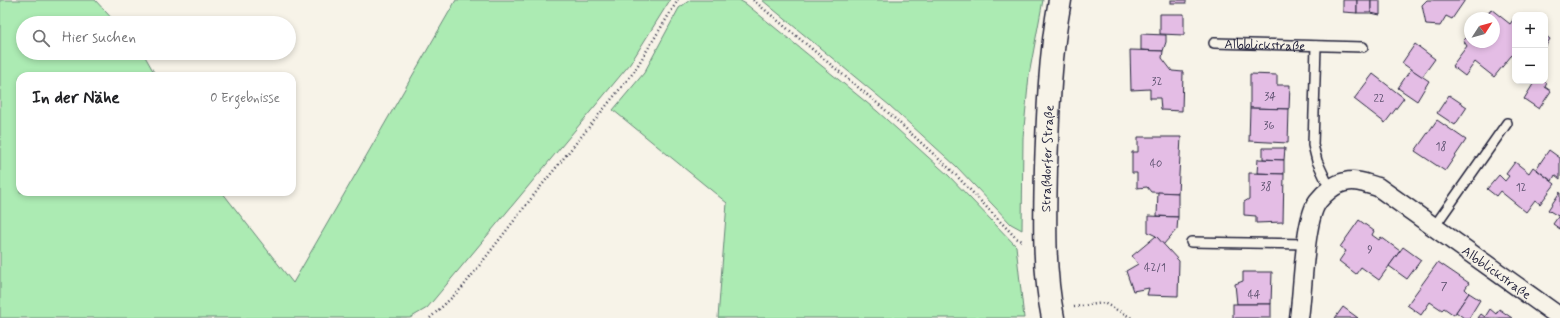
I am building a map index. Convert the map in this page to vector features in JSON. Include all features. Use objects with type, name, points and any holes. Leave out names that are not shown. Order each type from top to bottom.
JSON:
[{"type":"street","name":"Straßdorfer Straße","points":[[1052,315],[1045,251],[1047,128],[1060,0]]},
{"type":"street","name":"Albblickstraße","points":[[1299,318],[1307,244],[1311,219],[1317,201],[1330,189],[1344,182],[1357,181],[1378,187],[1560,317]]},
{"type":"lane","name":"Albblickstraße","points":[[1214,43],[1363,47]]},
{"type":"lane","name":"Albblickstraße","points":[[1316,46],[1313,145],[1317,161],[1330,189]]},
{"type":"lane","points":[[1434,227],[1508,123]]},
{"type":"lane","points":[[1191,242],[1307,244]]},
{"type":"path","points":[[430,318],[462,288],[537,191],[633,73],[678,0]]},
{"type":"path","points":[[753,0],[883,108],[952,171],[1016,238],[1029,246],[1045,251]]},
{"type":"path","points":[[1052,315],[1084,305],[1104,303],[1132,318]]},
{"type":"green space","points":[[0,0],[95,0],[110,16],[16,16],[16,60],[147,60],[154,72],[16,72],[16,196],[225,196],[293,283],[456,0],[670,0],[630,64],[427,308],[410,318],[0,318]]},
{"type":"green space","points":[[690,0],[739,0],[746,4],[877,111],[948,175],[1016,246],[1024,318],[718,318],[727,203],[613,110],[644,73],[679,8]]},
{"type":"green space","points":[[762,0],[1043,0],[1029,75],[1023,138],[1022,230],[1011,224],[956,166],[889,105]]},
{"type":"building","points":[[1171,0],[1186,0],[1186,3],[1171,3]]},
{"type":"building","points":[[1343,0],[1357,0],[1357,13],[1343,12]]},
{"type":"building","points":[[1357,0],[1371,0],[1371,13],[1357,13]]},
{"type":"building","points":[[1371,0],[1380,0],[1380,15],[1371,13]]},
{"type":"building","points":[[1427,0],[1465,0],[1452,19],[1446,16],[1440,26],[1426,25],[1422,5]]},
{"type":"building","points":[[1160,14],[1184,14],[1184,35],[1160,34]]},
{"type":"building","points":[[1500,16],[1510,24],[1512,21],[1512,55],[1494,77],[1475,62],[1465,76],[1452,66],[1466,48],[1500,48]]},
{"type":"building","points":[[1141,34],[1166,35],[1166,42],[1163,51],[1141,50]]},
{"type":"building","points":[[1415,44],[1435,59],[1422,77],[1402,63]]},
{"type":"building","points":[[1130,50],[1163,51],[1162,58],[1172,71],[1183,72],[1182,111],[1161,110],[1160,98],[1150,98],[1150,89],[1131,90]]},
{"type":"building","points":[[1411,69],[1429,81],[1417,101],[1398,88]]},
{"type":"building","points":[[1250,74],[1277,75],[1277,85],[1290,85],[1289,109],[1250,108]]},
{"type":"building","points":[[1373,74],[1404,98],[1385,123],[1354,99]]},
{"type":"building","points":[[1533,84],[1546,84],[1545,87],[1551,91],[1539,109],[1524,99]]},
{"type":"building","points":[[1449,95],[1467,107],[1455,125],[1437,113]]},
{"type":"building","points":[[1250,108],[1289,109],[1288,143],[1249,141]]},
{"type":"building","points":[[1437,120],[1466,140],[1445,171],[1415,151]]},
{"type":"building","points":[[1138,137],[1181,137],[1178,193],[1151,192],[1147,187],[1137,188],[1137,173],[1132,173],[1132,152],[1138,152]]},
{"type":"building","points":[[1263,148],[1285,148],[1284,160],[1263,159]]},
{"type":"building","points":[[1549,150],[1560,158],[1560,179],[1555,175],[1552,181],[1536,169]]},
{"type":"building","points":[[1258,159],[1284,160],[1284,174],[1257,173]]},
{"type":"building","points":[[1515,162],[1529,173],[1533,167],[1555,184],[1540,204],[1535,200],[1526,212],[1500,191],[1496,196],[1487,189],[1499,175],[1505,181],[1509,176],[1506,174]]},
{"type":"building","points":[[1249,173],[1284,174],[1283,222],[1256,223],[1256,216],[1244,215],[1244,202],[1249,199]]},
{"type":"building","points":[[1158,192],[1178,193],[1178,217],[1157,216]]},
{"type":"building","points":[[1560,192],[1560,214],[1558,216],[1548,210]]},
{"type":"building","points":[[1560,214],[1560,229],[1553,224]]},
{"type":"building","points":[[1148,216],[1178,217],[1177,229],[1163,245],[1156,236],[1148,232]]},
{"type":"building","points":[[1359,220],[1374,231],[1372,235],[1379,240],[1381,237],[1400,251],[1379,280],[1361,267],[1356,274],[1339,261],[1346,251],[1340,247]]},
{"type":"building","points":[[1156,236],[1179,261],[1178,296],[1147,295],[1149,288],[1133,291],[1126,271],[1138,264],[1132,256]]},
{"type":"building","points":[[1403,247],[1421,260],[1407,279],[1389,266]]},
{"type":"building","points":[[1438,262],[1469,283],[1465,289],[1469,293],[1454,315],[1444,308],[1442,310],[1430,302],[1421,315],[1407,305]]},
{"type":"building","points":[[1243,272],[1272,272],[1271,304],[1237,304],[1235,284],[1243,281]]},
{"type":"building","points":[[1469,293],[1480,300],[1469,318],[1464,318],[1456,312]]},
{"type":"building","points":[[1233,304],[1271,304],[1271,318],[1233,318]]},
{"type":"building","points":[[1343,307],[1358,318],[1335,318]]},
{"type":"building","points":[[1490,309],[1496,314],[1499,309],[1512,318],[1478,318],[1481,314],[1485,317]]}]
